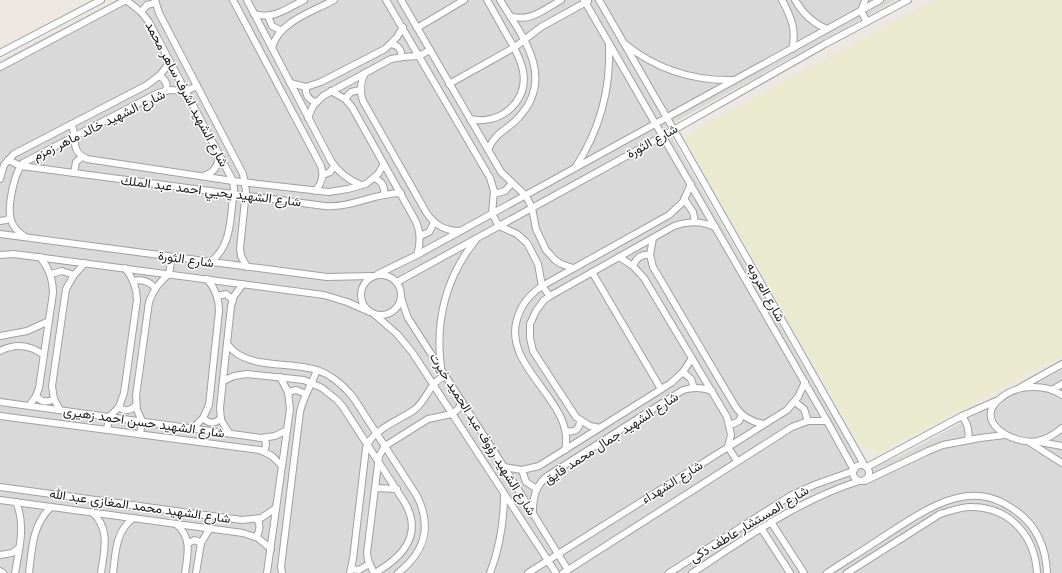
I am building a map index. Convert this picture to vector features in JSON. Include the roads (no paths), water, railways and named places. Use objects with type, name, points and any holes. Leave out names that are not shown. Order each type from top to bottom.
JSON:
[{"type":"street","points":[[0,53],[100,0]]},
{"type":"street","points":[[0,67],[126,0]]},
{"type":"street","name":"شارع الشهيد اشرف ساهر محمد","points":[[126,0],[141,12],[149,22],[233,181],[233,194],[226,241],[220,253],[210,262]]},
{"type":"street","points":[[233,0],[319,162],[322,175],[320,184],[315,191]]},
{"type":"street","points":[[247,0],[334,166],[346,178],[361,186]]},
{"type":"street","points":[[254,14],[268,16],[277,14],[304,0]]},
{"type":"street","points":[[272,48],[280,30],[288,24],[334,0]]},
{"type":"street","points":[[386,0],[493,184],[494,194],[492,214],[499,226],[517,234],[527,243],[538,264],[542,286],[550,296]]},
{"type":"street","points":[[401,0],[500,172],[526,196],[532,208],[536,230],[546,250],[555,260],[567,267],[573,268]]},
{"type":"street","points":[[417,28],[464,0]]},
{"type":"street","points":[[470,119],[487,120],[497,117],[511,108],[518,99],[523,88],[524,76],[521,61],[515,47],[488,2],[498,0],[510,16],[531,53],[535,66],[535,83],[531,98],[520,116],[496,136],[488,150]]},
{"type":"street","points":[[510,16],[519,18],[530,17],[561,0]]},
{"type":"street","name":"شارع العروبه","points":[[599,0],[856,452],[866,467]]},
{"type":"street","points":[[782,0],[793,23],[794,36],[792,49]]},
{"type":"street","points":[[795,0],[810,20],[827,30]]},
{"type":"street","points":[[865,0],[861,11],[867,22]]},
{"type":"street","name":"شارع الثورة","points":[[0,234],[327,278],[376,275],[417,255],[526,196],[880,0]]},
{"type":"street","name":"شارع الثورة","points":[[397,282],[908,0]]},
{"type":"street","points":[[141,12],[147,5],[155,1]]},
{"type":"street","name":"شارع الشهيد اشرف ساهر محمد","points":[[155,1],[159,13],[240,166],[245,182],[240,248],[243,260],[248,267]]},
{"type":"street","points":[[450,84],[525,41],[542,27],[586,1]]},
{"type":"street","name":"شارع العروبه","points":[[586,1],[848,457],[853,470]]},
{"type":"street","points":[[268,16],[272,26],[280,30]]},
{"type":"street","points":[[290,83],[306,86],[322,82],[380,52],[391,44],[403,27]]},
{"type":"street","points":[[622,41],[647,59],[674,71],[704,79],[735,80]]},
{"type":"street","points":[[574,169],[588,147],[602,110],[608,76],[609,42]]},
{"type":"street","points":[[391,44],[398,47],[401,52],[401,57]]},
{"type":"street","points":[[308,118],[316,102],[331,91],[391,60],[401,57],[419,56],[430,50]]},
{"type":"street","name":"شارع الشهيد خالد ماهر زمزم","points":[[0,179],[2,169],[8,160],[18,151],[147,85],[159,76],[170,62]]},
{"type":"street","points":[[365,73],[360,84],[363,101],[426,212],[434,223],[447,230],[460,231]]},
{"type":"street","points":[[159,76],[165,81],[167,86],[166,91]]},
{"type":"street","points":[[186,91],[197,86]]},
{"type":"street","points":[[306,86],[308,98],[316,102]]},
{"type":"street","points":[[345,99],[351,92],[360,90]]},
{"type":"street","name":"شارع الشهيد خالد ماهر زمزم","points":[[10,218],[9,209],[15,176],[21,166],[28,160],[153,96],[166,91],[186,91]]},
{"type":"street","points":[[331,91],[345,99],[352,107],[401,193],[417,224],[420,236],[417,255]]},
{"type":"street","points":[[71,124],[75,136],[75,148],[82,156],[76,162],[74,173]]},
{"type":"street","points":[[203,176],[211,173],[216,166],[219,154]]},
{"type":"street","name":"شارع الشهيد يحيي احمد عبد الملك","points":[[82,156],[92,160],[233,181],[315,191],[342,191],[361,186],[374,178],[384,164]]},
{"type":"street","name":"شارع الشهيد يحيي احمد عبد الملك","points":[[8,160],[21,166],[334,206],[350,204],[384,194],[401,193]]},
{"type":"street","points":[[322,175],[330,172],[334,166]]},
{"type":"street","points":[[374,178],[381,183],[384,188],[384,194]]},
{"type":"street","points":[[494,194],[504,191],[512,183]]},
{"type":"street","points":[[565,450],[567,440],[566,431],[561,417],[525,363],[517,345],[516,326],[521,308],[531,294],[542,286],[669,215],[679,207],[691,184]]},
{"type":"street","points":[[684,199],[693,212],[695,222]]},
{"type":"street","points":[[0,221],[10,218],[16,230],[25,237]]},
{"type":"street","points":[[600,428],[590,426],[580,420],[572,412],[537,357],[531,344],[530,331],[532,317],[540,305],[550,296],[674,226],[688,222],[702,222],[715,227]]},
{"type":"street","points":[[420,236],[429,232],[434,223]]},
{"type":"street","points":[[441,368],[439,333],[444,299],[458,266],[478,238]]},
{"type":"street","points":[[653,238],[650,255],[655,272],[735,406],[742,415],[753,422],[764,424]]},
{"type":"street","name":"شارع الثورة","points":[[0,255],[14,254],[40,257],[328,296],[347,302],[372,313]]},
{"type":"street","points":[[634,266],[638,258],[646,254],[650,255]]},
{"type":"street","points":[[29,406],[36,396],[39,388],[53,286],[51,274],[45,262],[40,257]]},
{"type":"street","points":[[140,434],[142,421],[136,405],[136,396],[149,302],[155,288],[169,274],[172,257]]},
{"type":"street","points":[[619,257],[634,266],[644,278],[712,391],[729,423],[731,435],[728,447],[737,461]]},
{"type":"street","points":[[60,410],[54,399],[52,386],[66,289],[74,274],[85,263]]},
{"type":"street","points":[[107,430],[109,417],[119,407],[124,393],[137,300],[133,280],[125,268]]},
{"type":"street","points":[[51,274],[62,270],[74,274]]},
{"type":"street","points":[[592,272],[661,390]]},
{"type":"street","points":[[376,275],[389,276],[397,282],[400,286],[401,297],[398,306],[392,312],[383,315],[372,313],[363,305],[360,295],[365,282],[376,275]]},
{"type":"street","points":[[747,282],[757,276]]},
{"type":"street","points":[[193,428],[203,418],[209,405],[219,311],[217,296],[207,279]]},
{"type":"street","points":[[133,280],[144,280],[155,288]]},
{"type":"street","points":[[229,433],[224,427],[220,408],[228,344],[230,311],[233,300],[243,284]]},
{"type":"street","points":[[217,296],[226,294],[233,300]]},
{"type":"street","name":"شارع الشهيد رؤوف عبد الحميد خيرت","points":[[401,297],[408,318],[504,467],[558,554],[566,572]]},
{"type":"street","name":"شارع الشهيد رؤوف عبد الحميد خيرت","points":[[372,313],[386,323],[412,352],[556,573]]},
{"type":"street","points":[[0,336],[16,334],[33,329],[49,321]]},
{"type":"street","points":[[16,334],[18,346]]},
{"type":"street","points":[[228,344],[233,351],[244,358],[317,370],[333,378],[347,390],[417,496],[425,516],[425,526],[421,546],[416,555],[398,573]]},
{"type":"street","points":[[0,351],[18,346],[29,347],[44,354]]},
{"type":"street","name":"شارع الشهيد جمال محمد فايق","points":[[504,467],[522,470],[539,466],[676,380],[692,358]]},
{"type":"street","points":[[262,376],[264,362]]},
{"type":"street","points":[[866,467],[869,474],[862,481],[854,477],[853,470],[858,466],[866,467],[962,416],[996,401],[1006,394],[1062,364]]},
{"type":"street","points":[[282,573],[281,567],[301,405],[317,370]]},
{"type":"street","points":[[683,372],[690,379],[694,388]]},
{"type":"street","points":[[223,381],[234,376],[242,375],[304,380],[322,388],[337,400],[379,460],[397,489],[409,510],[412,522],[409,542],[400,555],[375,573],[369,564],[367,553],[375,488],[379,460],[381,453],[385,446],[428,419],[452,414],[458,409],[462,402]]},
{"type":"street","points":[[369,564],[359,570],[350,571],[368,444],[371,437],[376,433],[419,406],[433,384],[446,376]]},
{"type":"street","points":[[267,573],[290,403],[288,392],[280,377]]},
{"type":"street","name":"شارع الشهداء","points":[[528,573],[787,410],[795,402],[805,382]]},
{"type":"street","points":[[1052,390],[1062,384]]},
{"type":"street","points":[[1017,389],[1040,387],[1052,390],[1062,395]]},
{"type":"street","name":"شارع الشهيد جمال محمد فايق","points":[[533,514],[533,500],[537,489],[546,477],[683,390],[700,388],[712,391]]},
{"type":"street","points":[[288,392],[296,390],[306,394]]},
{"type":"street","points":[[36,396],[40,400],[46,401],[54,399]]},
{"type":"street","points":[[996,401],[992,408],[991,416],[993,423],[998,430],[1005,435],[1017,440],[1029,442],[1038,441],[1054,435],[1062,428]]},
{"type":"street","name":"شارع الشهيد حسن احمد زهيرى","points":[[0,402],[265,438],[279,435],[287,430]]},
{"type":"street","points":[[795,402],[804,409],[808,421]]},
{"type":"street","points":[[119,407],[123,410],[128,410],[133,409],[136,405]]},
{"type":"street","points":[[729,423],[736,423],[741,419],[742,415]]},
{"type":"street","name":"شارع الشهيد حسن احمد زهيرى","points":[[0,416],[264,452],[272,456],[282,466]]},
{"type":"street","points":[[962,416],[969,430],[968,440]]},
{"type":"street","points":[[203,418],[211,422],[216,422],[221,418]]},
{"type":"street","points":[[566,431],[570,432],[578,429],[580,420]]},
{"type":"street","name":"شارع الشهداء","points":[[566,572],[792,427],[808,421],[827,421]]},
{"type":"street","name":"شارع المستشار عاطف ذكى","points":[[692,573],[761,528],[809,500],[862,481],[935,448],[968,440],[1005,435]]},
{"type":"street","points":[[264,452],[266,445],[265,438]]},
{"type":"street","points":[[1038,441],[1062,446]]},
{"type":"street","points":[[1029,442],[1062,463]]},
{"type":"street","points":[[848,457],[853,457],[856,452]]},
{"type":"street","points":[[522,470],[526,482],[537,489]]},
{"type":"street","name":"شارع المستشار عاطف ذكى","points":[[669,573],[790,496],[810,486],[853,470]]},
{"type":"street","name":"شارع الشهيد محمد المغازى عبد الله","points":[[0,487],[242,520],[257,519],[266,516],[276,508]]},
{"type":"street","points":[[375,488],[397,489]]},
{"type":"street","points":[[490,573],[497,555],[502,531],[504,494]]},
{"type":"street","points":[[827,573],[919,514],[960,497],[980,496],[996,499],[1009,506],[1022,515],[1033,527],[1041,540],[1046,558],[1047,573]]},
{"type":"street","name":"شارع الشهيد محمد المغازى عبد الله","points":[[0,500],[243,533],[256,537],[263,541],[271,549]]},
{"type":"street","points":[[15,573],[21,530],[21,520],[16,502]]},
{"type":"street","points":[[847,573],[940,514],[973,506],[988,509],[1003,515],[1014,522],[1024,532],[1031,544],[1036,560],[1037,573]]},
{"type":"street","points":[[29,573],[36,528],[51,507]]},
{"type":"street","points":[[92,512],[100,521],[105,532],[101,573]]},
{"type":"street","points":[[113,573],[119,536],[123,527],[133,518]]},
{"type":"street","points":[[256,537],[260,530],[257,519]]},
{"type":"street","points":[[771,522],[804,573]]},
{"type":"street","points":[[176,524],[184,532],[188,543],[185,573]]},
{"type":"street","points":[[196,573],[201,543],[210,528]]},
{"type":"street","points":[[761,528],[790,573]]},
{"type":"street","points":[[188,543],[195,540],[201,543]]},
{"type":"street","points":[[0,555],[12,553],[19,548]]}]
